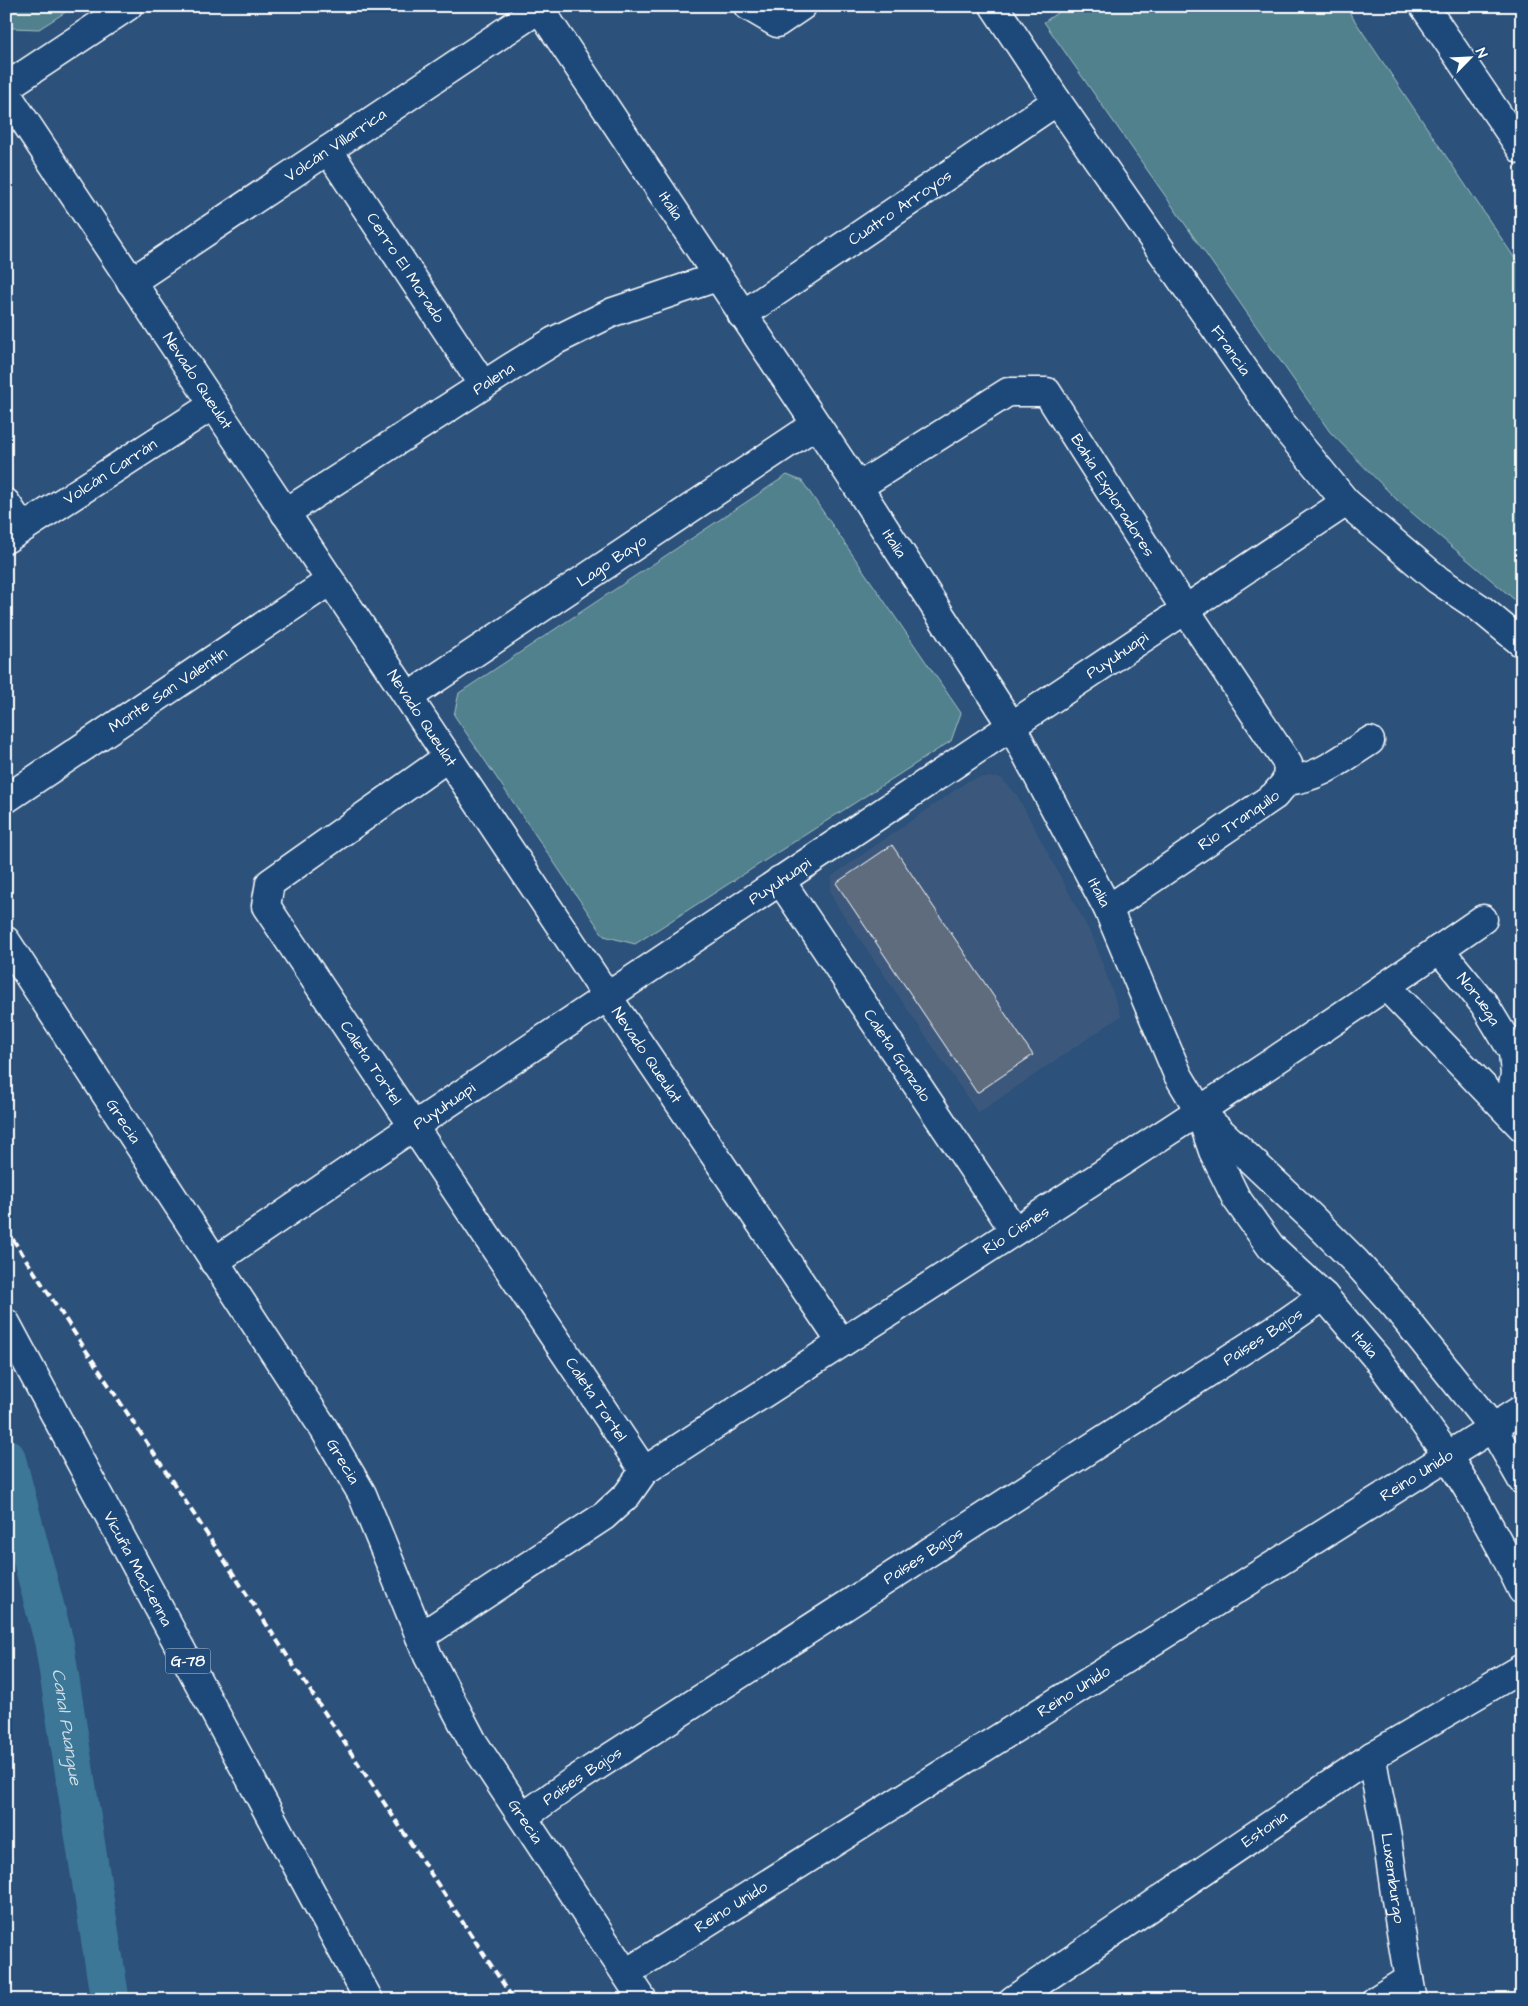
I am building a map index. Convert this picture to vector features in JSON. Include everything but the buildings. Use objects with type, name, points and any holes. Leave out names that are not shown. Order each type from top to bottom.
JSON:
[{"type":"street","points":[[6,87],[128,6]]},
{"type":"street","points":[[748,6],[777,23],[802,6]]},
{"type":"street","name":"Francia","points":[[994,6],[1057,101],[1282,424],[1346,502],[1438,580],[1481,609],[1522,643]]},
{"type":"street","points":[[1424,6],[1522,150]]},
{"type":"street","name":"Volcán Villarrica","points":[[132,282],[540,7]]},
{"type":"street","name":"Italia","points":[[540,7],[716,277],[858,487],[1011,725],[1108,909],[1178,1074],[1199,1110],[1213,1151],[1236,1198],[1271,1247],[1324,1296],[1379,1361],[1447,1455],[1503,1550],[1522,1590]]},
{"type":"street","name":"Nevado Queulat","points":[[6,93],[607,996],[841,1342]]},
{"type":"street","name":"Cuatro Arroyos","points":[[742,315],[1057,101]]},
{"type":"street","name":"Cerro El Morado","points":[[328,150],[483,385]]},
{"type":"street","name":"Palena","points":[[285,513],[554,341],[613,312],[716,277]]},
{"type":"street","name":"Bahía Exploradores","points":[[858,487],[1008,392],[1046,392],[1185,609],[1288,764],[1287,781]]},
{"type":"street","name":"Volcán Carrán","points":[[15,534],[213,404]]},
{"type":"street","name":"Lago Bayo","points":[[408,697],[815,425]]},
{"type":"street","name":"Puyuhuapi","points":[[214,1262],[607,996],[1346,502]]},
{"type":"street","points":[[6,503],[15,534]]},
{"type":"street","name":"Monte San Valentín","points":[[6,799],[330,580]]},
{"type":"street","name":"Río Tranquilo","points":[[1108,909],[1274,796],[1287,781],[1322,772],[1370,741]]},
{"type":"street","name":"Caleta Tortel","points":[[448,757],[270,883],[266,906],[644,1471]]},
{"type":"street","name":"Caleta Gonzalo","points":[[780,880],[1014,1230]]},
{"type":"street","name":"Río Cisnes","points":[[644,1471],[1199,1110],[1483,919]]},
{"type":"street","name":"Grecia","points":[[6,941],[324,1429],[362,1494],[428,1656],[473,1742],[643,2000]]},
{"type":"street","name":"Noruega","points":[[1439,950],[1484,1004],[1513,1052],[1516,1074],[1515,1119]]},
{"type":"street","name":"Noruega","points":[[1386,986],[1515,1119]]},
{"type":"street","name":"Italia","points":[[1199,1110],[1310,1216],[1356,1262],[1396,1307],[1492,1427],[1522,1480]]},
{"type":"street","name":"Países Bajos","points":[[523,1817],[581,1777],[1280,1327],[1324,1296]]},
{"type":"street","name":"Vicuña Mackenna","points":[[6,1323],[369,2000]]},
{"type":"street","name":"Reino Unido","points":[[626,1974],[1522,1409]]},
{"type":"street","points":[[420,1637],[604,1516],[627,1495],[644,1471]]},
{"type":"street","name":"Estonia","points":[[1013,2000],[1372,1756],[1522,1668]]},
{"type":"street","name":"Luxemburgo","points":[[1372,1756],[1386,1837],[1396,1912],[1411,1990]]},
{"type":"street","points":[[1376,2000],[1411,1990]]},
{"type":"shaded area","points":[[982,777],[1001,778],[1017,795],[1094,940],[1121,1016],[978,1113],[834,901],[830,890],[832,876],[968,781]]},
{"type":"green space","points":[[6,6],[75,6],[39,29],[12,28],[6,19]]},
{"type":"green space","points":[[1067,6],[1345,6],[1522,269],[1522,606],[1398,501],[1330,432],[1044,22]]},
{"type":"green space","points":[[787,475],[802,481],[961,713],[951,741],[635,944],[604,936],[454,715],[459,693]]},
{"type":"waterway","name":"Canal Puangue","points":[[6,1458],[54,1642],[110,2000]]},
{"type":"railway","points":[[6,1229],[514,2000]]}]
